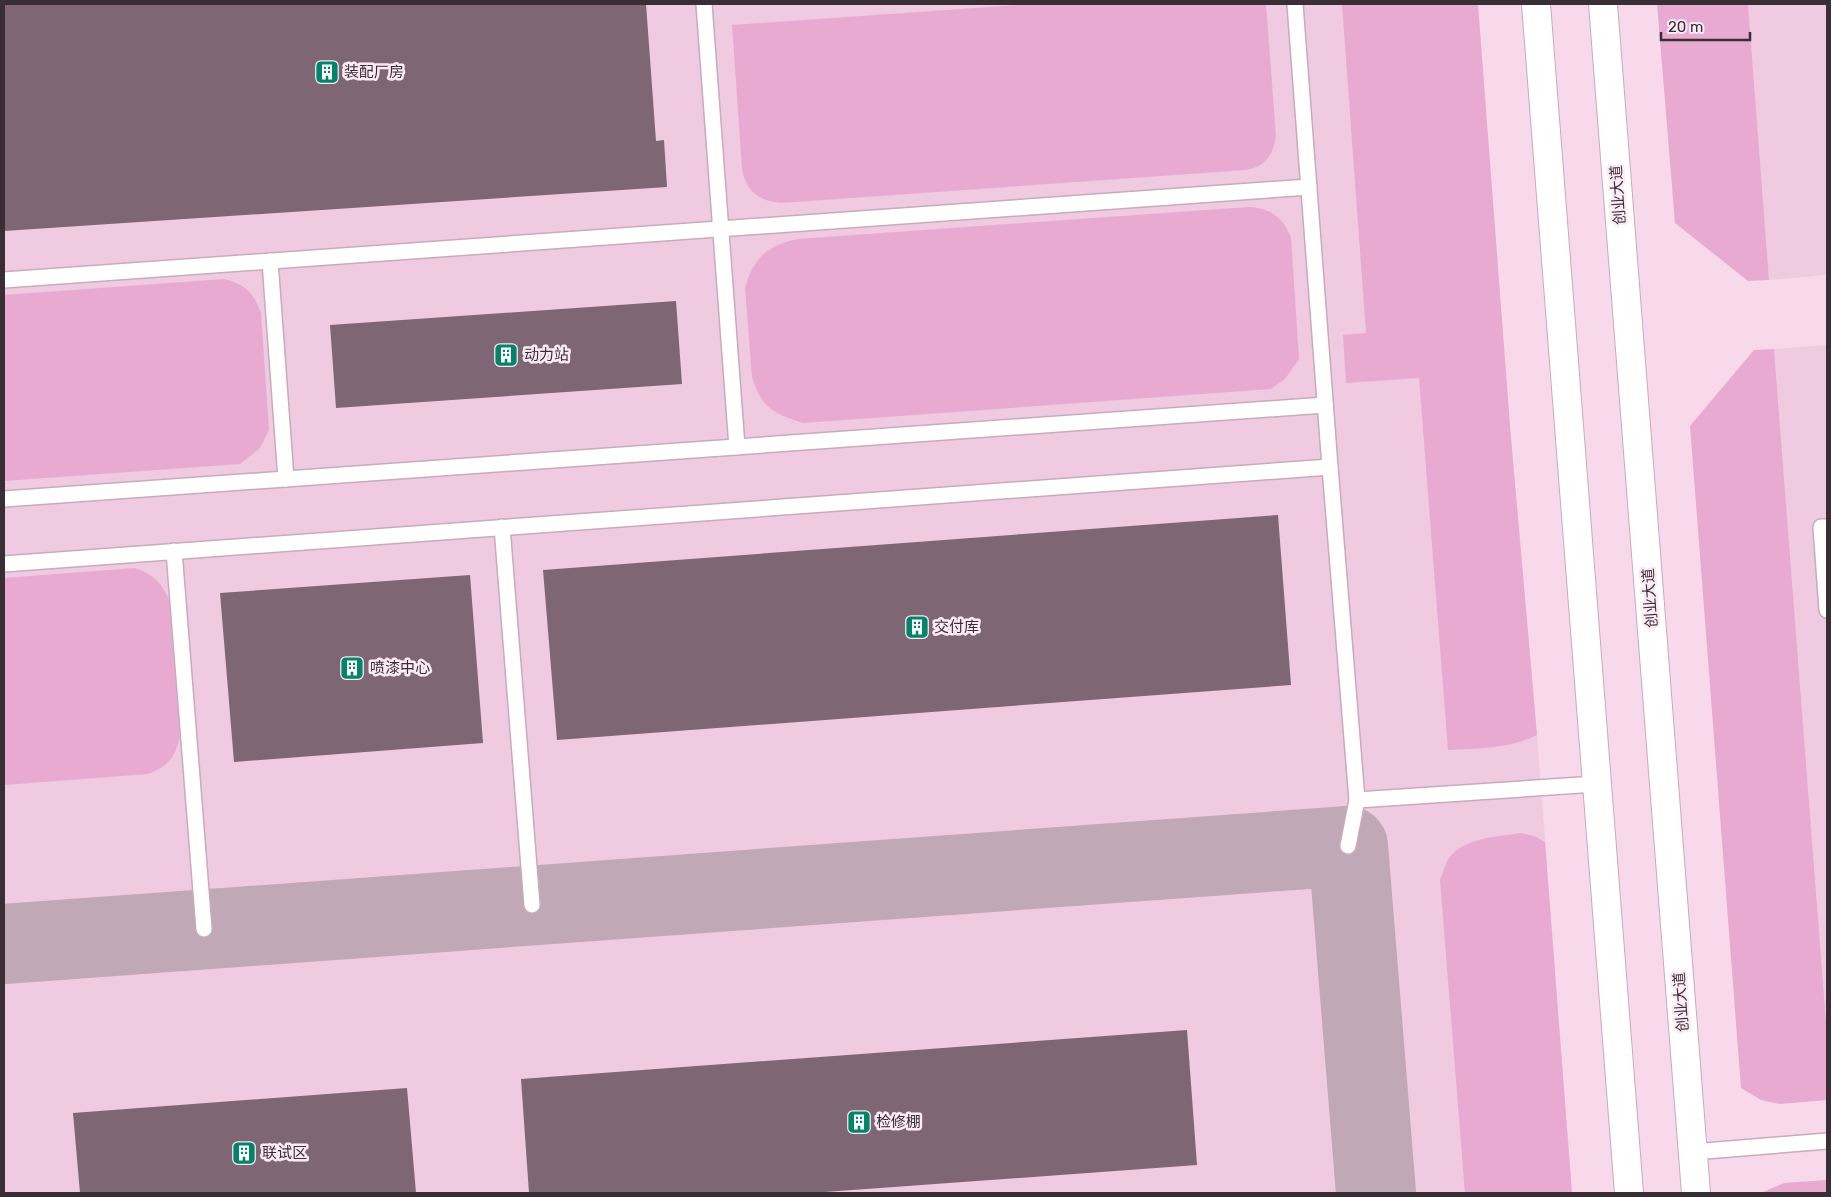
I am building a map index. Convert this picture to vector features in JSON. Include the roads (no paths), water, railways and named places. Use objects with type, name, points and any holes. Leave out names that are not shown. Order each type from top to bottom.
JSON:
[{"type":"main road","points":[[1536,4],[1628,1193]]},
{"type":"main road","name":"创业大道","points":[[1603,4],[1696,1193]]},
{"type":"lane","points":[[704,4],[738,447]]},
{"type":"lane","points":[[1295,4],[1357,800],[1348,846]]},
{"type":"lane","points":[[4,280],[1309,187]]},
{"type":"lane","points":[[270,261],[286,479]]},
{"type":"lane","points":[[4,499],[1325,405]]},
{"type":"lane","points":[[4,564],[1330,467]]},
{"type":"lane","points":[[502,527],[532,905]]},
{"type":"lane","points":[[1827,527],[1821,527],[1827,610]]},
{"type":"lane","points":[[174,551],[204,929]]},
{"type":"lane","points":[[1357,800],[1596,784]]},
{"type":"lane","points":[[1693,1152],[1827,1141]]},
{"type":"place","name":"装配厂房","points":[[327,72]]},
{"type":"place","name":"动力站","points":[[506,355]]},
{"type":"place","name":"交付库","points":[[917,627]]},
{"type":"place","name":"喷漆中心","points":[[352,668]]},
{"type":"place","name":"检修棚","points":[[859,1122]]},
{"type":"place","name":"联试区","points":[[244,1153]]}]
